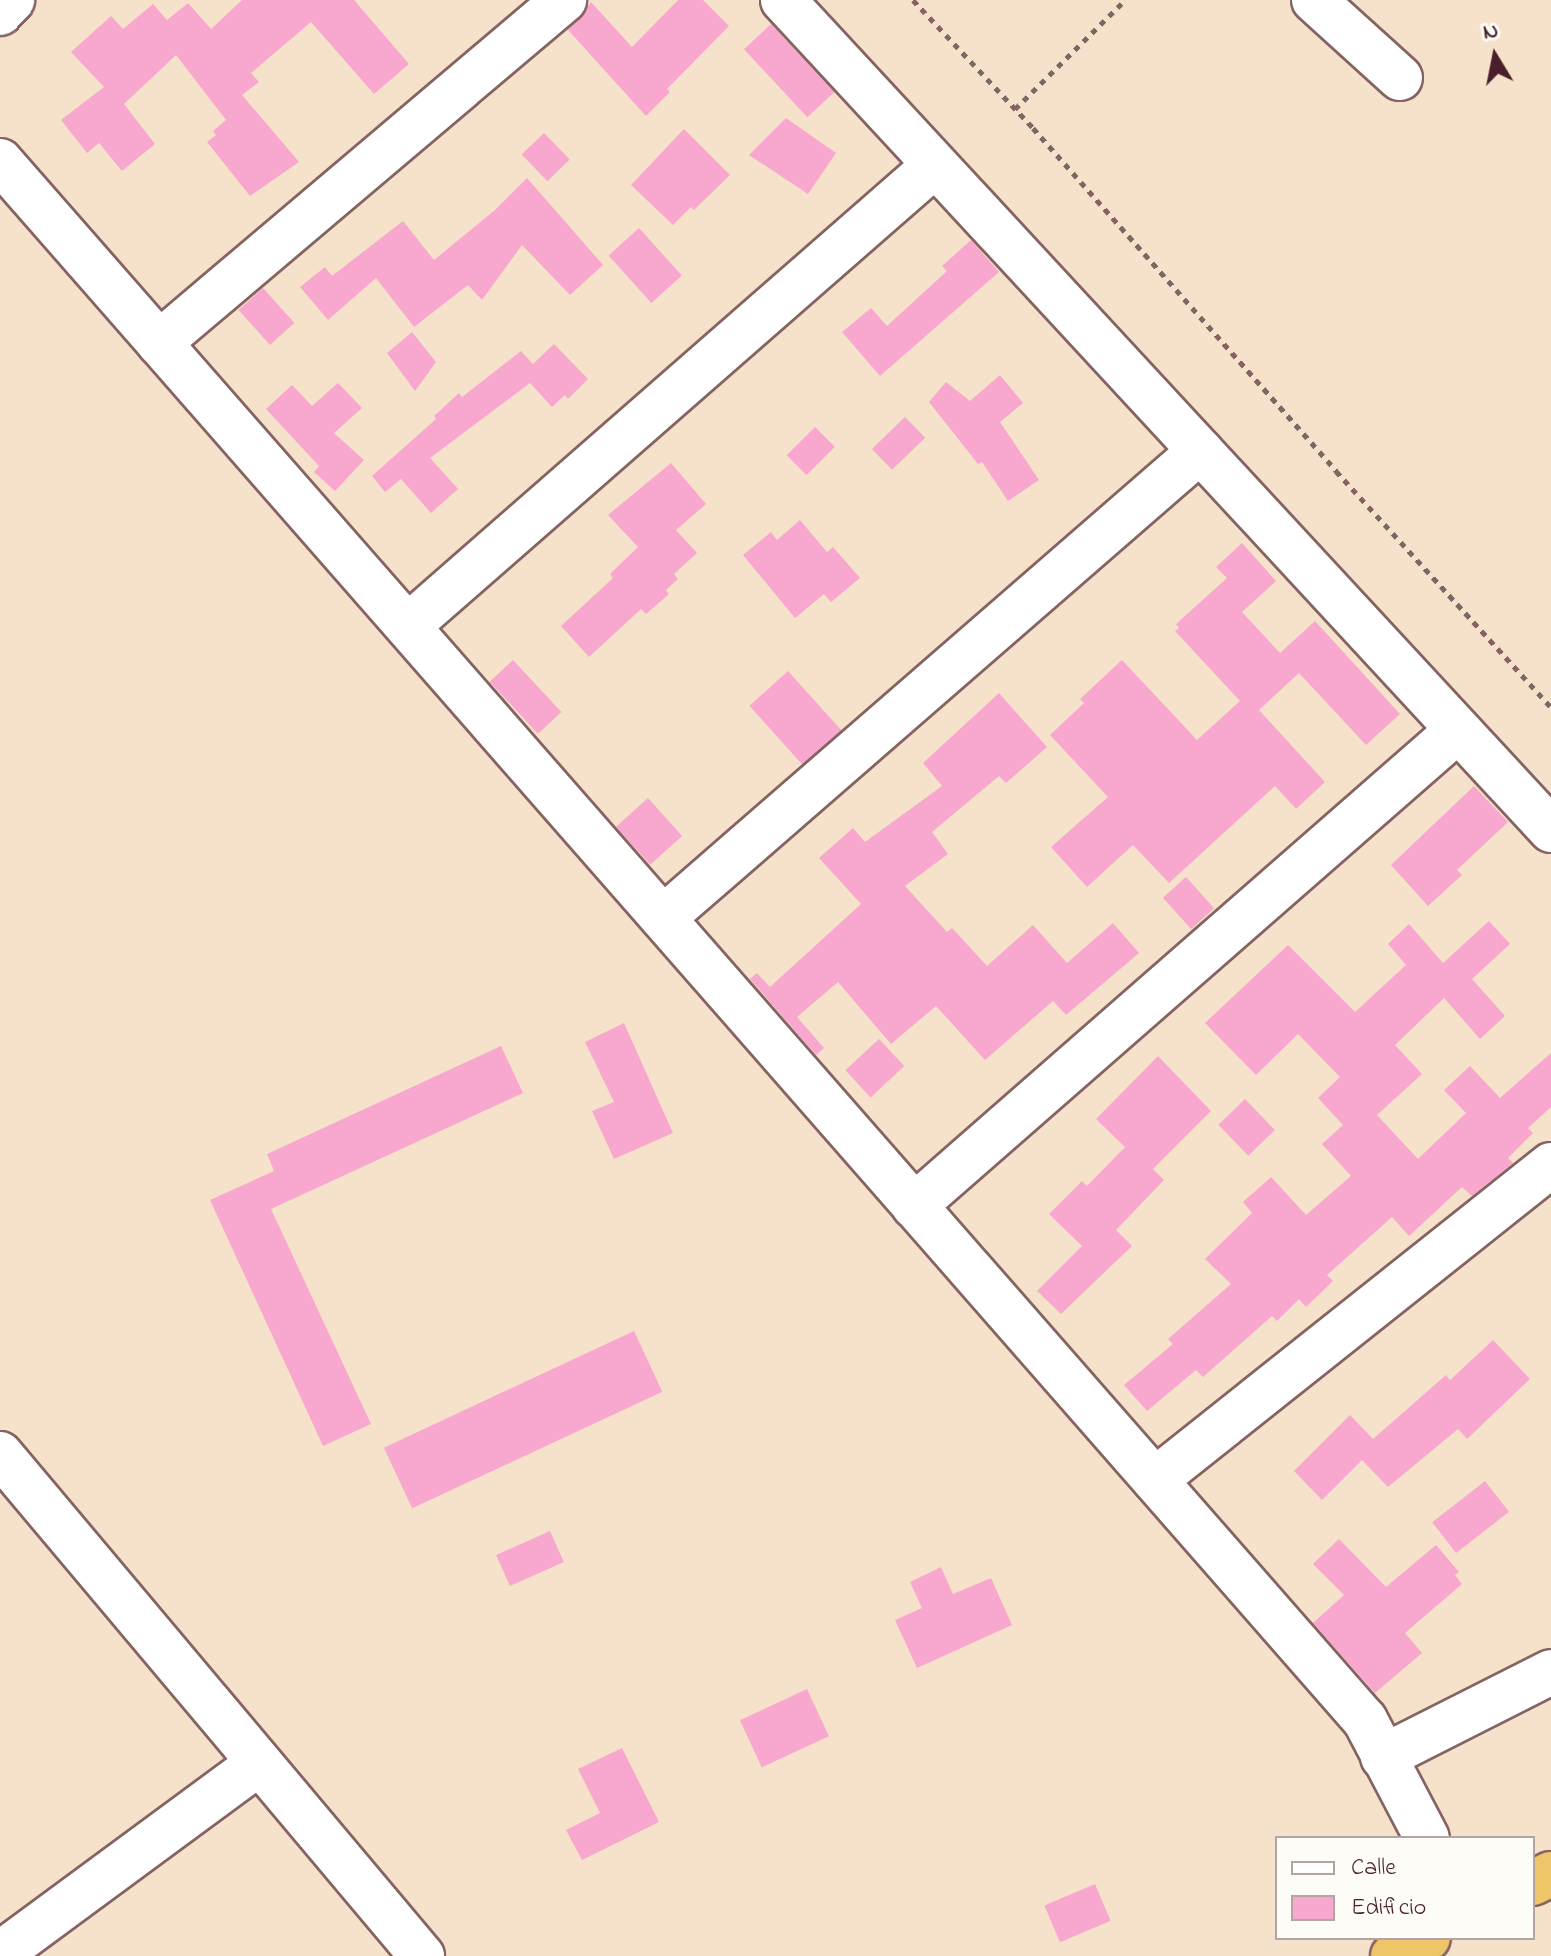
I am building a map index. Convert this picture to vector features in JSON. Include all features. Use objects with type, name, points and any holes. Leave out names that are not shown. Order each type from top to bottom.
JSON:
[{"type":"highway","points":[[1393,1956],[1424,1940]]},
{"type":"street","points":[[0,13],[12,0]]},
{"type":"street","points":[[159,343],[564,0]]},
{"type":"street","points":[[783,0],[1551,830]]},
{"type":"street","points":[[1314,0],[1400,78]]},
{"type":"street","points":[[0,161],[1365,1720],[1426,1836]]},
{"type":"street","points":[[408,626],[935,165]]},
{"type":"street","points":[[663,918],[1200,451]]},
{"type":"street","points":[[914,1206],[1458,730]]},
{"type":"street","points":[[1155,1480],[1551,1165]]},
{"type":"street","points":[[0,1454],[422,1956]]},
{"type":"street","points":[[1383,1757],[1551,1672]]},
{"type":"street","points":[[0,1954],[259,1763]]},
{"type":"path","points":[[913,0],[1015,109],[1551,707]]},
{"type":"path","points":[[1015,109],[1125,0]]},
{"type":"building","points":[[242,0],[354,0],[409,64],[374,94],[311,22],[251,73],[259,82],[242,95],[299,162],[250,196],[207,142],[216,135],[213,131],[226,120],[176,55],[124,104],[155,144],[122,171],[99,143],[87,153],[61,120],[104,87],[71,52],[111,16],[123,29],[153,4],[167,20],[188,3],[211,29]]},
{"type":"building","points":[[678,0],[703,0],[729,26],[667,89],[670,92],[646,116],[568,30],[591,2],[632,47]]},
{"type":"building","points":[[771,24],[834,92],[807,117],[744,49]]},
{"type":"building","points":[[786,118],[836,153],[808,194],[749,155]]},
{"type":"building","points":[[684,129],[730,175],[694,210],[691,207],[673,225],[631,185]]},
{"type":"building","points":[[544,133],[570,160],[547,181],[522,155]]},
{"type":"building","points":[[527,178],[603,265],[570,295],[522,245],[482,300],[468,285],[414,327],[376,278],[328,320],[300,287],[325,267],[332,276],[403,221],[434,260],[495,210]]},
{"type":"building","points":[[639,228],[682,276],[651,303],[609,255]]},
{"type":"building","points":[[971,240],[999,272],[880,376],[842,332],[871,308],[887,326],[947,271],[942,266]]},
{"type":"building","points":[[263,288],[294,323],[270,345],[238,310]]},
{"type":"building","points":[[412,332],[436,362],[415,391],[387,353]]},
{"type":"building","points":[[554,344],[588,379],[568,399],[565,395],[552,407],[530,383],[430,458],[458,489],[431,513],[401,479],[385,492],[372,476],[436,419],[434,416],[459,393],[462,397],[521,351],[533,364]]},
{"type":"building","points":[[1000,375],[1023,403],[1000,422],[1039,480],[1008,501],[982,462],[978,464],[929,402],[946,382],[970,401]]},
{"type":"building","points":[[338,383],[362,408],[334,433],[364,460],[335,491],[314,472],[319,466],[266,409],[292,385],[312,406]]},
{"type":"building","points":[[905,417],[925,438],[892,470],[872,449]]},
{"type":"building","points":[[815,427],[835,447],[807,475],[787,455]]},
{"type":"building","points":[[671,463],[706,504],[676,530],[697,553],[674,574],[678,579],[666,590],[669,594],[646,614],[641,609],[589,657],[561,626],[613,578],[610,574],[638,547],[608,515]]},
{"type":"building","points":[[800,520],[827,552],[833,547],[860,578],[831,602],[824,594],[795,618],[743,555],[771,532],[777,540]]},
{"type":"building","points":[[1242,543],[1276,581],[1242,612],[1280,653],[1315,621],[1400,714],[1366,745],[1299,673],[1259,710],[1325,782],[1296,809],[1275,786],[1169,883],[1133,845],[1087,887],[1051,847],[1108,797],[1050,735],[1084,703],[1080,699],[1122,660],[1197,740],[1240,701],[1175,631],[1179,628],[1176,624],[1227,578],[1216,567]]},
{"type":"building","points":[[513,660],[561,712],[538,734],[490,682]]},
{"type":"building","points":[[788,671],[842,730],[803,765],[749,706]]},
{"type":"building","points":[[999,693],[1047,747],[1006,783],[999,776],[932,832],[948,854],[905,886],[947,932],[952,928],[987,966],[1033,925],[1067,963],[1113,923],[1139,953],[1066,1015],[1053,1001],[985,1060],[936,1006],[891,1044],[838,982],[797,1017],[824,1048],[816,1055],[750,979],[757,973],[770,987],[861,904],[819,858],[853,828],[865,842],[942,786],[923,763]]},
{"type":"building","points":[[1474,786],[1508,822],[1457,870],[1462,875],[1428,906],[1391,865]]},
{"type":"building","points":[[648,798],[682,836],[650,865],[616,827]]},
{"type":"building","points":[[1186,877],[1214,908],[1191,929],[1163,898]]},
{"type":"building","points":[[1489,921],[1510,944],[1472,979],[1505,1016],[1480,1039],[1444,998],[1395,1045],[1422,1074],[1377,1115],[1418,1159],[1466,1113],[1444,1090],[1470,1066],[1500,1098],[1551,1053],[1551,1107],[1528,1128],[1533,1133],[1508,1158],[1513,1163],[1472,1196],[1462,1187],[1409,1236],[1392,1217],[1327,1275],[1333,1281],[1306,1307],[1299,1299],[1277,1321],[1272,1316],[1203,1377],[1196,1370],[1147,1411],[1124,1385],[1173,1344],[1168,1339],[1231,1284],[1205,1259],[1252,1213],[1243,1202],[1271,1177],[1306,1215],[1351,1176],[1322,1144],[1343,1125],[1318,1098],[1340,1077],[1298,1034],[1256,1075],[1205,1023],[1288,945],[1355,1012],[1406,965],[1388,944],[1409,924],[1443,963]]},
{"type":"building","points":[[624,1023],[673,1133],[614,1159],[592,1111],[614,1102],[585,1042]]},
{"type":"building","points":[[879,1039],[904,1066],[871,1097],[845,1070]]},
{"type":"building","points":[[501,1046],[523,1093],[271,1209],[371,1424],[323,1446],[210,1200],[274,1171],[267,1154]]},
{"type":"building","points":[[1158,1056],[1211,1111],[1153,1169],[1164,1180],[1116,1230],[1132,1246],[1061,1314],[1037,1291],[1082,1246],[1049,1214],[1082,1181],[1087,1186],[1125,1147],[1096,1119]]},
{"type":"building","points":[[1245,1099],[1275,1130],[1248,1156],[1218,1125]]},
{"type":"building","points":[[634,1331],[662,1392],[412,1508],[384,1448]]},
{"type":"building","points":[[1493,1340],[1530,1379],[1467,1439],[1458,1429],[1388,1487],[1362,1460],[1322,1500],[1294,1471],[1350,1415],[1373,1439],[1446,1375],[1450,1380]]},
{"type":"building","points":[[1485,1481],[1509,1512],[1456,1553],[1432,1522]]},
{"type":"building","points":[[550,1531],[564,1562],[510,1586],[496,1555]]},
{"type":"building","points":[[1339,1539],[1386,1587],[1436,1545],[1459,1572],[1455,1575],[1462,1584],[1405,1633],[1422,1653],[1375,1693],[1313,1623],[1344,1595],[1313,1564]]},
{"type":"building","points":[[941,1567],[953,1594],[991,1578],[1012,1625],[917,1668],[895,1620],[922,1608],[910,1582]]},
{"type":"building","points":[[807,1689],[829,1736],[762,1767],[740,1720]]},
{"type":"building","points":[[622,1748],[659,1822],[582,1860],[566,1830],[600,1813],[578,1769]]},
{"type":"building","points":[[1095,1884],[1111,1921],[1060,1942],[1044,1905]]}]
